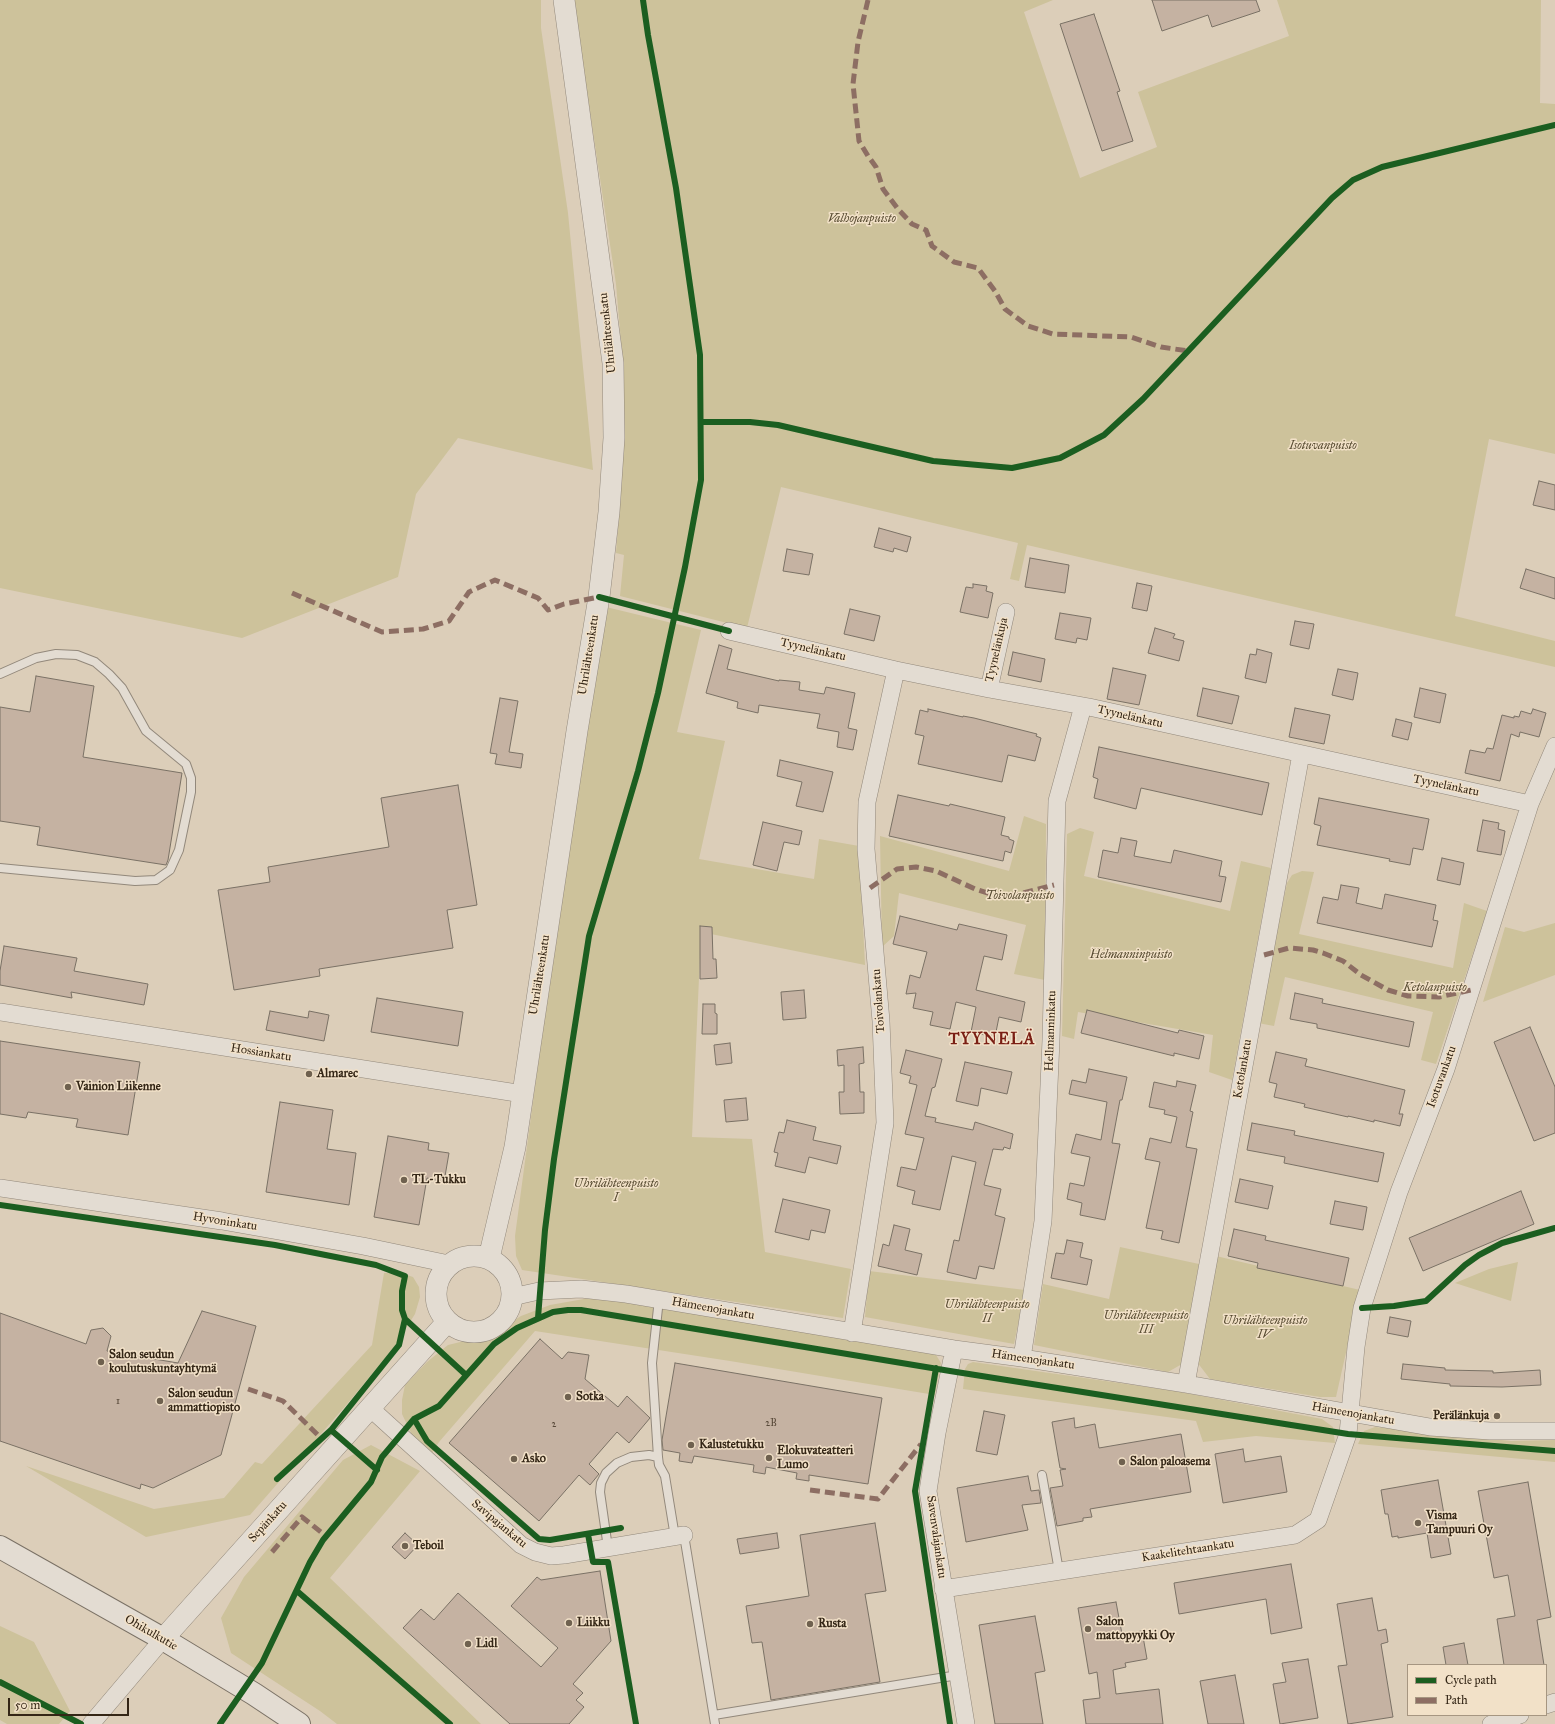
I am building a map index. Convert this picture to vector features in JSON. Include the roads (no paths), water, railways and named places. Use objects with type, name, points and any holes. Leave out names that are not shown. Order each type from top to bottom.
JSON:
[{"type":"main road","name":"Ohikulkutie","points":[[0,1547],[163,1639],[254,1694],[299,1724]]},
{"type":"street","name":"Uhrilähteenkatu","points":[[489,1258],[515,1147],[577,731],[599,597],[609,512],[614,438],[613,363],[564,0]]},
{"type":"street","name":"Tyynelänkuja","points":[[989,689],[1006,612]]},
{"type":"street","name":"Tyynelänkatu","points":[[729,631],[896,670],[1083,706],[1530,804]]},
{"type":"street","name":"Toivolankatu","points":[[852,1332],[885,1123],[881,1021],[866,849],[867,802],[896,670]]},
{"type":"street","name":"Hellmanninkatu","points":[[1022,1358],[1043,1221],[1051,1045],[1056,807],[1083,706]]},
{"type":"street","name":"Isotuvankatu","points":[[1350,1413],[1356,1347],[1362,1308],[1399,1192],[1446,1069],[1530,804],[1555,746]]},
{"type":"street","name":"Ketolankatu","points":[[1186,1384],[1301,754]]},
{"type":"street","name":"Hossiankatu","points":[[0,1012],[523,1094]]},
{"type":"street","name":"Hyvoninkatu","points":[[0,1188],[222,1221],[363,1246],[449,1264]]},
{"type":"street","points":[[479,1256],[489,1258],[499,1265],[511,1284],[512,1297],[509,1309],[502,1319],[493,1327],[481,1331],[469,1332],[457,1329],[447,1322],[439,1312],[435,1299],[438,1280],[449,1264],[458,1258],[479,1256]]},
{"type":"street","name":"Hämeenojankatu","points":[[512,1297],[539,1291],[581,1289],[626,1294],[954,1349],[1022,1358],[1186,1384],[1430,1427],[1490,1431],[1555,1431]]},
{"type":"street","name":"Sepänkatu","points":[[91,1724],[163,1639],[447,1322]]},
{"type":"street","name":"Savenvalajankatu","points":[[954,1349],[937,1433],[928,1491],[966,1724]]},
{"type":"street","name":"Savipajankatu","points":[[370,1408],[521,1545],[535,1552],[551,1556],[564,1555],[680,1536]]},
{"type":"street","name":"Kaakelitehtaankatu","points":[[943,1589],[1295,1535],[1318,1520],[1348,1434],[1350,1413]]},
{"type":"street","points":[[1491,1724],[1517,1716]]},
{"type":"lane","points":[[0,674],[36,658],[56,654],[76,655],[95,662],[110,674],[122,688],[146,731],[186,764],[191,778],[191,792],[179,850],[170,870],[156,880],[135,881],[0,868]]},
{"type":"lane","points":[[659,1299],[652,1364],[658,1457],[659,1464],[665,1476],[680,1536],[715,1724]]},
{"type":"lane","points":[[608,1548],[600,1492],[601,1483],[606,1473],[617,1463],[631,1457],[649,1455],[658,1457]]},
{"type":"lane","points":[[1042,1475],[1059,1571]]},
{"type":"lane","points":[[714,1715],[958,1675]]},
{"type":"place","name":"Almarec","points":[[309,1074]]},
{"type":"place","name":"Vainion Liikenne","points":[[68,1087]]},
{"type":"place","name":"TL-Tukku","points":[[404,1180]]},
{"type":"place","name":"Salon seudun koulutuskuntayhtymä","points":[[101,1362]]},
{"type":"place","name":"Sotka","points":[[568,1397]]},
{"type":"place","name":"Salon seudun ammattiopisto","points":[[160,1401]]},
{"type":"place","name":"Perälänkuja","points":[[1497,1416]]},
{"type":"place","name":"Kalustetukku","points":[[691,1445]]},
{"type":"place","name":"Elokuvateatteri Lumo","points":[[769,1458]]},
{"type":"place","name":"Asko","points":[[514,1459]]},
{"type":"place","name":"Salon paloasema","points":[[1122,1462]]},
{"type":"place","name":"Visma Tampuuri Oy","points":[[1418,1523]]},
{"type":"place","name":"Teboil","points":[[405,1546]]},
{"type":"place","name":"Liikku","points":[[569,1623]]},
{"type":"place","name":"Rusta","points":[[810,1624]]},
{"type":"place","name":"Salon mattopyykki Oy","points":[[1088,1629]]},
{"type":"place","name":"Lidl","points":[[468,1644]]},
{"type":"district","name":"TYYNELÄ","points":[[992,1040]]},
{"type":"park label","name":"Valhojanpuisto","points":[[862,219]]},
{"type":"park label","name":"Isotuvanpuisto","points":[[1323,446]]},
{"type":"park label","name":"Toivolanpuisto","points":[[1020,896]]},
{"type":"park label","name":"Helmanninpuisto","points":[[1131,955]]},
{"type":"park label","name":"Ketolanpuisto","points":[[1435,988]]},
{"type":"park label","name":"Uhrilähteenpuisto I","points":[[616,1191]]},
{"type":"park label","name":"Uhrilähteenpuisto II","points":[[987,1312]]},
{"type":"park label","name":"Uhrilähteenpuisto III","points":[[1146,1323]]},
{"type":"park label","name":"Uhrilähteenpuisto IV","points":[[1265,1328]]}]
